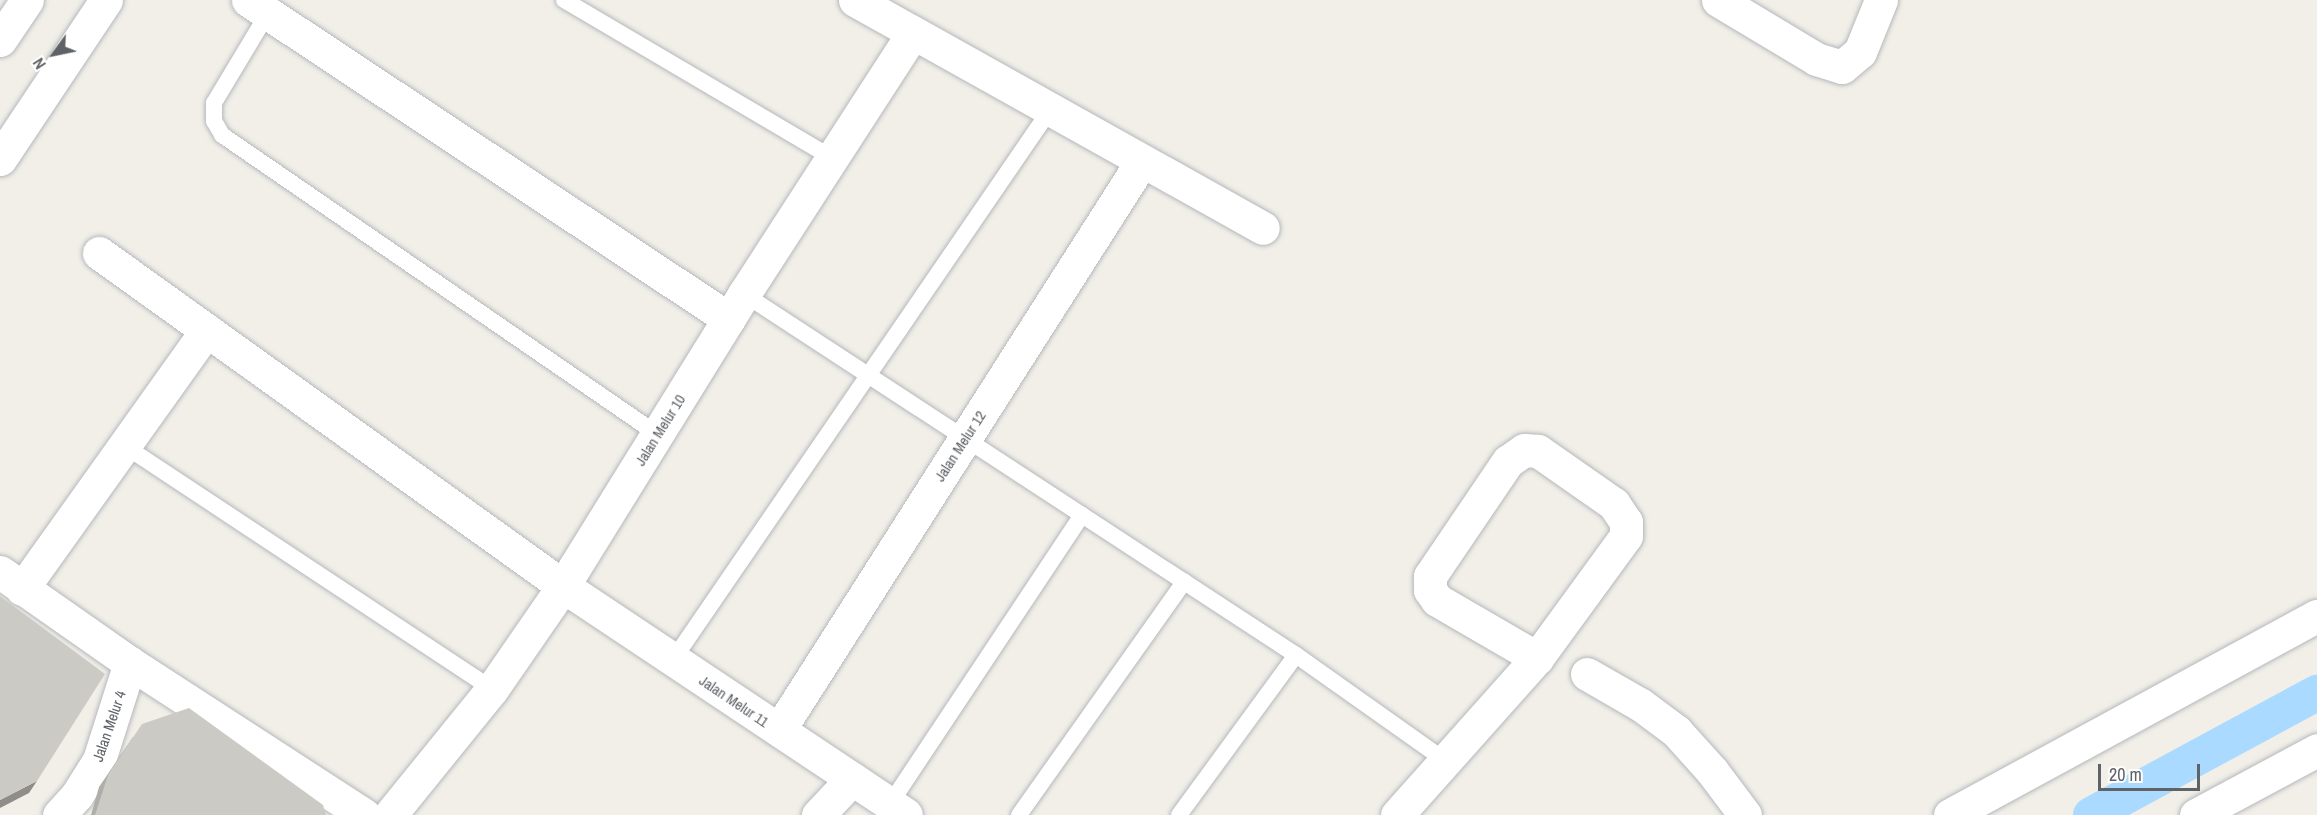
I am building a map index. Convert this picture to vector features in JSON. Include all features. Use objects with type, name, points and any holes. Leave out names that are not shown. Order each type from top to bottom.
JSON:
[{"type":"street","points":[[0,40],[27,0]]},
{"type":"street","points":[[0,159],[106,0]]},
{"type":"street","points":[[855,0],[912,34],[1263,228]]},
{"type":"street","points":[[1718,0],[1816,59],[1842,67],[1860,52],[1881,0]]},
{"type":"street","points":[[264,4],[736,307]]},
{"type":"street","name":"Jalan Melur 10","points":[[390,815],[492,689],[563,586],[736,307],[912,34]]},
{"type":"street","name":"Jalan Melur 12","points":[[779,730],[1142,161]]},
{"type":"street","name":"Jalan Melur 11","points":[[99,253],[563,586],[898,810]]},
{"type":"street","points":[[207,330],[125,446],[11,580],[130,663],[364,815]]},
{"type":"street","points":[[1397,815],[1447,762],[1537,658],[1626,536],[1626,522],[1614,504],[1538,450],[1524,450],[1508,461],[1430,576],[1430,590],[1437,600],[1537,658]]},
{"type":"street","points":[[1950,815],[2317,616]]},
{"type":"street","name":"Jalan Melur 4","points":[[59,815],[77,795],[99,760],[130,663]]},
{"type":"street","points":[[1587,674],[1641,705],[1676,731],[1712,771],[1745,815]]},
{"type":"street","points":[[2196,815],[2317,750]]},
{"type":"street","points":[[818,815],[852,779]]},
{"type":"lane","points":[[564,0],[832,158]]},
{"type":"lane","points":[[264,4],[214,103],[214,121],[222,135],[657,434]]},
{"type":"lane","points":[[673,660],[1050,110]]},
{"type":"lane","points":[[736,307],[867,376],[1296,655],[1447,762]]},
{"type":"lane","points":[[125,446],[492,689]]},
{"type":"lane","points":[[898,810],[1082,515]]},
{"type":"lane","points":[[1019,815],[1184,582]]},
{"type":"lane","points":[[1179,815],[1296,655]]},
{"type":"building","points":[[0,596],[105,674],[37,781],[0,800]]},
{"type":"building","points":[[189,708],[323,805],[326,815],[95,815],[108,775],[142,724]]},
{"type":"waterway","points":[[2091,815],[2317,693]]}]
